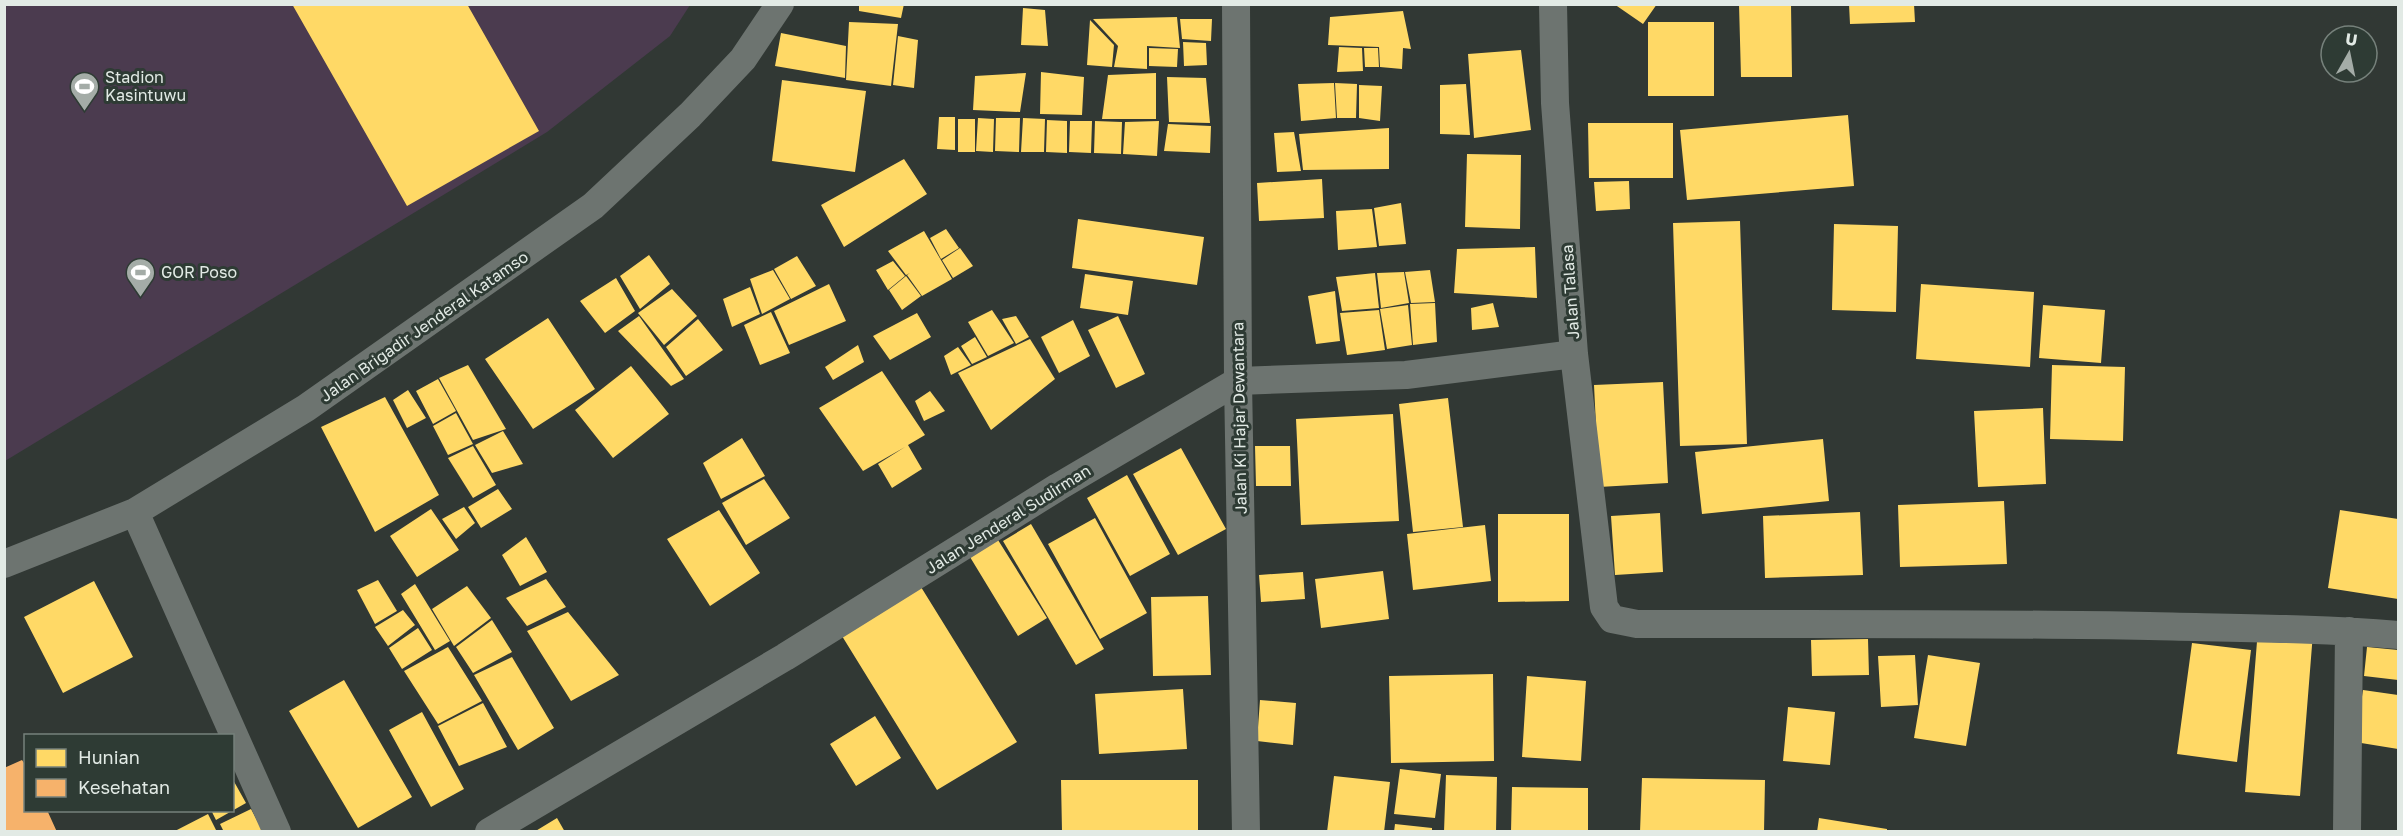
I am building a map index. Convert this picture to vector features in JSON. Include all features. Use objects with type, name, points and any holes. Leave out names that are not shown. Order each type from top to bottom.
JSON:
[{"type":"street","name":"Jalan Brigadir Jenderal Katamso","points":[[4,564],[135,513],[306,408],[593,206],[690,115],[743,59],[780,4]]},
{"type":"street","name":"Jalan Ki Hajar Dewantara","points":[[1236,4],[1238,381],[1246,831]]},
{"type":"street","name":"Jalan Talasa","points":[[1553,4],[1555,103],[1574,354],[1604,608],[1608,616],[1615,620],[1637,624],[2010,623],[2349,631]]},
{"type":"street","name":"Jalan Jenderal Sudirman","points":[[489,831],[785,657],[1058,487],[1238,381],[1406,375],[1574,354]]},
{"type":"street","points":[[135,513],[234,734]]},
{"type":"street","points":[[2347,831],[2349,631],[2398,635]]},
{"type":"street","points":[[234,735],[277,831]]},
{"type":"shaded area","name":"GOR Poso","points":[[5,5],[690,5],[670,36],[547,132],[5,461]]},
{"type":"building: Hunian","points":[[292,4],[467,4],[539,131],[407,206]]},
{"type":"building: Hunian","points":[[859,4],[904,4],[901,18],[859,11]]},
{"type":"building: Hunian","points":[[1614,4],[1657,4],[1643,24]]},
{"type":"building: Hunian","points":[[1739,4],[1791,4],[1792,77],[1741,77]]},
{"type":"building: Hunian","points":[[1849,4],[1914,4],[1915,22],[1850,24]]},
{"type":"building: Hunian","points":[[1023,8],[1045,10],[1048,46],[1021,45]]},
{"type":"building: Hunian","points":[[1403,11],[1411,49],[1403,48],[1402,69],[1380,67],[1379,47],[1328,45],[1330,17]]},
{"type":"building: Hunian","points":[[1177,17],[1180,48],[1147,46],[1147,69],[1114,67],[1118,46],[1093,19]]},
{"type":"building: Hunian","points":[[1180,19],[1212,19],[1211,41],[1182,39]]},
{"type":"building: Hunian","points":[[1090,20],[1114,45],[1112,67],[1087,65]]},
{"type":"building: Hunian","points":[[849,22],[898,24],[891,86],[846,80]]},
{"type":"building: Hunian","points":[[1648,22],[1714,22],[1714,96],[1648,96]]},
{"type":"building: Hunian","points":[[781,33],[846,46],[845,78],[775,66]]},
{"type":"building: Hunian","points":[[898,36],[918,40],[914,88],[893,85]]},
{"type":"building: Hunian","points":[[1183,42],[1206,43],[1207,65],[1184,66]]},
{"type":"building: Hunian","points":[[1339,47],[1362,48],[1363,71],[1337,72]]},
{"type":"building: Hunian","points":[[1149,48],[1178,49],[1177,67],[1149,66]]},
{"type":"building: Hunian","points":[[1364,48],[1378,48],[1379,67],[1365,67]]},
{"type":"building: Hunian","points":[[1521,50],[1531,130],[1474,138],[1468,54]]},
{"type":"building: Hunian","points":[[1041,72],[1084,77],[1082,115],[1040,114]]},
{"type":"building: Hunian","points":[[1026,73],[1020,112],[973,110],[975,76]]},
{"type":"building: Hunian","points":[[1156,73],[1156,119],[1102,119],[1108,75]]},
{"type":"building: Hunian","points":[[1167,77],[1206,78],[1210,123],[1169,122]]},
{"type":"building: Hunian","points":[[782,80],[866,91],[855,172],[772,161]]},
{"type":"building: Hunian","points":[[1334,83],[1336,118],[1301,121],[1298,84]]},
{"type":"building: Hunian","points":[[1335,83],[1357,84],[1356,118],[1337,118]]},
{"type":"building: Hunian","points":[[1466,84],[1470,135],[1440,134],[1440,85]]},
{"type":"building: Hunian","points":[[1359,85],[1382,86],[1380,121],[1359,118]]},
{"type":"building: Hunian","points":[[1848,115],[1854,186],[1687,200],[1680,130]]},
{"type":"building: Hunian","points":[[939,117],[955,117],[955,150],[937,149]]},
{"type":"building: Hunian","points":[[978,118],[994,119],[993,152],[976,151]]},
{"type":"building: Hunian","points":[[996,118],[1020,118],[1019,152],[995,151]]},
{"type":"building: Hunian","points":[[1023,118],[1045,119],[1044,152],[1021,152]]},
{"type":"building: Hunian","points":[[958,119],[975,119],[975,152],[958,152]]},
{"type":"building: Hunian","points":[[1047,120],[1067,121],[1067,153],[1046,152]]},
{"type":"building: Hunian","points":[[1070,121],[1092,121],[1091,153],[1069,152]]},
{"type":"building: Hunian","points":[[1095,121],[1122,122],[1121,154],[1094,153]]},
{"type":"building: Hunian","points":[[1159,121],[1157,156],[1123,154],[1125,122]]},
{"type":"building: Hunian","points":[[1588,123],[1673,123],[1673,178],[1589,178]]},
{"type":"building: Hunian","points":[[1168,124],[1211,126],[1210,153],[1164,151]]},
{"type":"building: Hunian","points":[[1389,128],[1389,169],[1303,170],[1299,134]]},
{"type":"building: Hunian","points":[[1294,132],[1301,171],[1277,172],[1274,133]]},
{"type":"building: Hunian","points":[[1467,154],[1521,155],[1520,229],[1465,227]]},
{"type":"building: Hunian","points":[[904,159],[927,194],[844,247],[821,205]]},
{"type":"building: Hunian","points":[[1322,179],[1324,218],[1259,221],[1257,183]]},
{"type":"building: Hunian","points":[[1629,181],[1630,209],[1596,211],[1594,182]]},
{"type":"building: Hunian","points":[[1401,203],[1406,244],[1379,246],[1374,208]]},
{"type":"building: Hunian","points":[[1372,209],[1377,247],[1338,250],[1336,211]]},
{"type":"building: Hunian","points":[[1078,219],[1204,237],[1197,285],[1072,268]]},
{"type":"building: Hunian","points":[[1740,221],[1747,444],[1680,446],[1673,223]]},
{"type":"building: Hunian","points":[[1834,224],[1898,226],[1896,312],[1832,310]]},
{"type":"building: Hunian","points":[[946,229],[959,248],[941,259],[930,238]]},
{"type":"building: Hunian","points":[[924,231],[952,279],[922,296],[907,275],[910,273],[906,275],[888,251]]},
{"type":"building: Hunian","points":[[1535,247],[1537,298],[1454,293],[1457,249]]},
{"type":"building: Hunian","points":[[960,248],[973,266],[953,278],[942,260]]},
{"type":"building: Hunian","points":[[649,255],[670,284],[640,309],[620,276]]},
{"type":"building: Hunian","points":[[797,256],[816,286],[791,299],[774,269]]},
{"type":"building: Hunian","points":[[893,261],[905,276],[888,290],[876,270]]},
{"type":"building: Hunian","points":[[773,270],[790,299],[762,314],[750,279]]},
{"type":"building: Hunian","points":[[1430,270],[1435,302],[1411,303],[1405,272]]},
{"type":"building: Hunian","points":[[1404,272],[1409,303],[1381,308],[1377,273]]},
{"type":"building: Hunian","points":[[1375,273],[1379,308],[1342,311],[1336,277]]},
{"type":"building: Hunian","points":[[1085,274],[1133,281],[1128,315],[1080,308]]},
{"type":"building: Hunian","points":[[906,276],[921,296],[902,310],[889,290]]},
{"type":"building: Hunian","points":[[616,278],[635,311],[605,333],[580,301]]},
{"type":"building: Hunian","points":[[829,284],[846,321],[789,345],[774,311]]},
{"type":"building: Hunian","points":[[1921,284],[2034,292],[2030,367],[1916,359]]},
{"type":"building: Hunian","points":[[750,287],[760,314],[732,327],[723,299]]},
{"type":"building: Hunian","points":[[672,289],[697,316],[664,345],[638,313]]},
{"type":"building: Hunian","points":[[1335,291],[1340,341],[1316,344],[1308,296]]},
{"type":"building: Hunian","points":[[1435,303],[1437,342],[1413,345],[1410,304]]},
{"type":"building: Hunian","points":[[1493,303],[1499,327],[1472,330],[1471,308]]},
{"type":"building: Hunian","points":[[1408,305],[1412,345],[1387,349],[1380,309]]},
{"type":"building: Hunian","points":[[2043,305],[2105,310],[2101,363],[2039,358]]},
{"type":"building: Hunian","points":[[992,310],[1014,343],[988,356],[968,322]]},
{"type":"building: Hunian","points":[[1379,310],[1385,350],[1347,355],[1340,313]]},
{"type":"building: Hunian","points":[[771,312],[790,353],[760,365],[744,325]]},
{"type":"building: Hunian","points":[[917,313],[931,337],[890,360],[873,336]]},
{"type":"building: Hunian","points":[[639,316],[684,379],[671,386],[618,331]]},
{"type":"building: Hunian","points":[[1016,316],[1029,337],[1016,344],[1002,319]]},
{"type":"building: Hunian","points":[[1118,316],[1145,374],[1116,388],[1088,330]]},
{"type":"building: Hunian","points":[[548,318],[595,389],[533,429],[485,359]]},
{"type":"building: Hunian","points":[[698,319],[723,350],[686,376],[666,347]]},
{"type":"building: Hunian","points":[[1073,320],[1090,356],[1059,373],[1041,337]]},
{"type":"building: Hunian","points":[[975,337],[987,357],[972,364],[961,346]]},
{"type":"building: Hunian","points":[[1030,339],[1055,379],[991,430],[958,373]]},
{"type":"building: Hunian","points":[[858,345],[864,362],[833,380],[825,367]]},
{"type":"building: Hunian","points":[[958,347],[971,365],[951,375],[944,356]]},
{"type":"building: Hunian","points":[[468,365],[506,429],[473,440],[439,378]]},
{"type":"building: Hunian","points":[[2052,365],[2125,367],[2123,441],[2050,439]]},
{"type":"building: Hunian","points":[[631,366],[669,414],[613,458],[575,410]]},
{"type":"building: Hunian","points":[[882,371],[925,435],[908,445],[922,469],[892,488],[878,464],[905,447],[863,471],[819,408]]},
{"type":"building: Hunian","points":[[438,379],[456,411],[433,424],[416,391]]},
{"type":"building: Hunian","points":[[1663,382],[1668,483],[1599,487],[1594,385]]},
{"type":"building: Hunian","points":[[408,390],[426,418],[407,428],[393,400]]},
{"type":"building: Hunian","points":[[930,391],[945,411],[924,421],[915,401]]},
{"type":"building: Hunian","points":[[385,397],[439,495],[375,532],[321,427]]},
{"type":"building: Hunian","points":[[1448,398],[1463,527],[1413,532],[1399,404]]},
{"type":"building: Hunian","points":[[2043,408],[2046,484],[1978,487],[1974,411]]},
{"type":"building: Hunian","points":[[456,413],[473,444],[448,455],[433,426]]},
{"type":"building: Hunian","points":[[1393,414],[1399,521],[1301,525],[1296,419]]},
{"type":"building: Hunian","points":[[503,431],[523,464],[492,473],[475,445]]},
{"type":"building: Hunian","points":[[742,438],[765,476],[721,499],[703,463]]},
{"type":"building: Hunian","points":[[1823,439],[1829,501],[1702,514],[1695,452]]},
{"type":"building: Hunian","points":[[473,446],[496,485],[473,498],[448,458]]},
{"type":"building: Hunian","points":[[1255,446],[1290,446],[1291,486],[1256,486]]},
{"type":"building: Hunian","points":[[1181,448],[1226,529],[1178,555],[1133,474]]},
{"type":"building: Hunian","points":[[1127,475],[1170,554],[1130,576],[1087,498]]},
{"type":"building: Hunian","points":[[764,479],[790,518],[746,545],[722,503]]},
{"type":"building: Hunian","points":[[498,489],[512,509],[481,528],[468,507]]},
{"type":"building: Hunian","points":[[2004,501],[2007,564],[1900,567],[1898,505]]},
{"type":"building: Hunian","points":[[464,507],[475,523],[456,539],[442,519]]},
{"type":"building: Hunian","points":[[431,509],[459,550],[417,577],[390,536]]},
{"type":"building: Hunian","points":[[719,510],[760,573],[710,606],[667,539]]},
{"type":"building: Hunian","points":[[2340,510],[2398,519],[2398,599],[2328,588]]},
{"type":"building: Hunian","points":[[1860,512],[1863,575],[1765,578],[1763,516]]},
{"type":"building: Hunian","points":[[1660,513],[1663,572],[1615,575],[1611,516]]},
{"type":"building: Hunian","points":[[1498,514],[1569,514],[1569,601],[1498,602]]},
{"type":"building: Hunian","points":[[1095,518],[1147,613],[1100,639],[1048,544]]},
{"type":"building: Hunian","points":[[1031,524],[1104,649],[1076,665],[1003,541]]},
{"type":"building: Hunian","points":[[1485,525],[1491,581],[1413,590],[1407,534]]},
{"type":"building: Hunian","points":[[526,537],[547,572],[520,586],[502,555]]},
{"type":"building: Hunian","points":[[998,540],[1047,618],[1018,636],[970,557]]},
{"type":"building: Hunian","points":[[1383,571],[1389,619],[1321,628],[1315,579]]},
{"type":"building: Hunian","points":[[1303,572],[1305,599],[1261,602],[1259,575]]},
{"type":"building: Hunian","points":[[546,579],[566,607],[527,626],[506,598]]},
{"type":"building: Hunian","points":[[378,580],[397,611],[375,624],[357,590]]},
{"type":"building: Hunian","points":[[94,581],[133,657],[63,693],[24,617]]},
{"type":"building: Hunian","points":[[415,584],[450,641],[435,650],[401,594]]},
{"type":"building: Hunian","points":[[467,586],[491,618],[454,646],[432,609]]},
{"type":"building: Hunian","points":[[921,587],[1017,742],[937,790],[842,636]]},
{"type":"building: Hunian","points":[[1208,596],[1211,675],[1153,676],[1151,597]]},
{"type":"building: Hunian","points":[[403,610],[415,625],[388,646],[375,627]]},
{"type":"building: Hunian","points":[[568,612],[619,675],[571,701],[527,631]]},
{"type":"building: Hunian","points":[[492,620],[512,652],[473,673],[456,647]]},
{"type":"building: Hunian","points":[[418,628],[432,650],[402,669],[389,648]]},
{"type":"building: Hunian","points":[[2258,629],[2313,633],[2300,796],[2245,792]]},
{"type":"building: Hunian","points":[[1868,639],[1869,675],[1812,676],[1811,640]]},
{"type":"building: Hunian","points":[[2192,643],[2251,650],[2237,762],[2177,754]]},
{"type":"building: Hunian","points":[[448,647],[482,701],[438,724],[404,671]]},
{"type":"building: Hunian","points":[[2367,647],[2398,650],[2398,680],[2364,676]]},
{"type":"building: Hunian","points":[[1915,655],[1918,705],[1881,707],[1878,656]]},
{"type":"building: Hunian","points":[[1928,655],[1980,663],[1966,746],[1914,738]]},
{"type":"building: Hunian","points":[[512,657],[554,728],[518,750],[474,675]]},
{"type":"building: Hunian","points":[[1493,674],[1494,761],[1391,763],[1389,676]]},
{"type":"building: Hunian","points":[[1527,676],[1586,681],[1581,761],[1522,757]]},
{"type":"building: Hunian","points":[[344,680],[412,797],[358,828],[289,711]]},
{"type":"building: Hunian","points":[[1183,689],[1187,749],[1099,754],[1095,694]]},
{"type":"building: Hunian","points":[[2363,690],[2398,695],[2398,749],[2355,742]]},
{"type":"building: Hunian","points":[[1260,700],[1296,703],[1293,745],[1257,741]]},
{"type":"building: Hunian","points":[[483,703],[507,747],[459,766],[438,726]]},
{"type":"building: Hunian","points":[[1788,707],[1835,712],[1830,765],[1783,761]]},
{"type":"building: Hunian","points":[[422,712],[464,789],[431,807],[389,730]]},
{"type":"building: Hunian","points":[[875,716],[901,758],[856,786],[830,744]]},
{"type":"building: Hunian","points":[[1400,769],[1441,774],[1435,818],[1394,814]]},
{"type":"building: Hunian","points":[[1446,775],[1497,777],[1496,832],[1444,832]]},
{"type":"building: Hunian","points":[[1334,776],[1390,782],[1384,832],[1327,832]]},
{"type":"building: Hunian","points":[[1642,778],[1765,780],[1764,832],[1640,832]]},
{"type":"building: Hunian","points":[[1061,780],[1198,780],[1198,832],[1062,832]]},
{"type":"building: Hunian","points":[[234,782],[246,803],[234,810]]},
{"type":"building: Hunian","points":[[1512,787],[1588,788],[1588,832],[1511,832]]},
{"type":"building: Hunian","points":[[251,809],[263,832],[224,832],[220,824]]},
{"type":"building: Hunian","points":[[212,812],[230,812],[216,820]]},
{"type":"building: Hunian","points":[[208,814],[217,832],[173,832]]},
{"type":"building: Hunian","points":[[557,818],[565,832],[534,832]]},
{"type":"building: Hunian","points":[[1819,818],[1887,829],[1887,832],[1817,832]]},
{"type":"building: Hunian","points":[[1395,824],[1432,828],[1432,832],[1394,832]]},
{"type":"building: Kesehatan","points":[[22,760],[24,763],[24,812],[48,812],[57,832],[4,832],[4,768]]},
{"type":"place","name":"Stadion Kasintuwu","points":[[84,112]]},
{"type":"place","name":"GOR Poso","points":[[140,298]]}]
